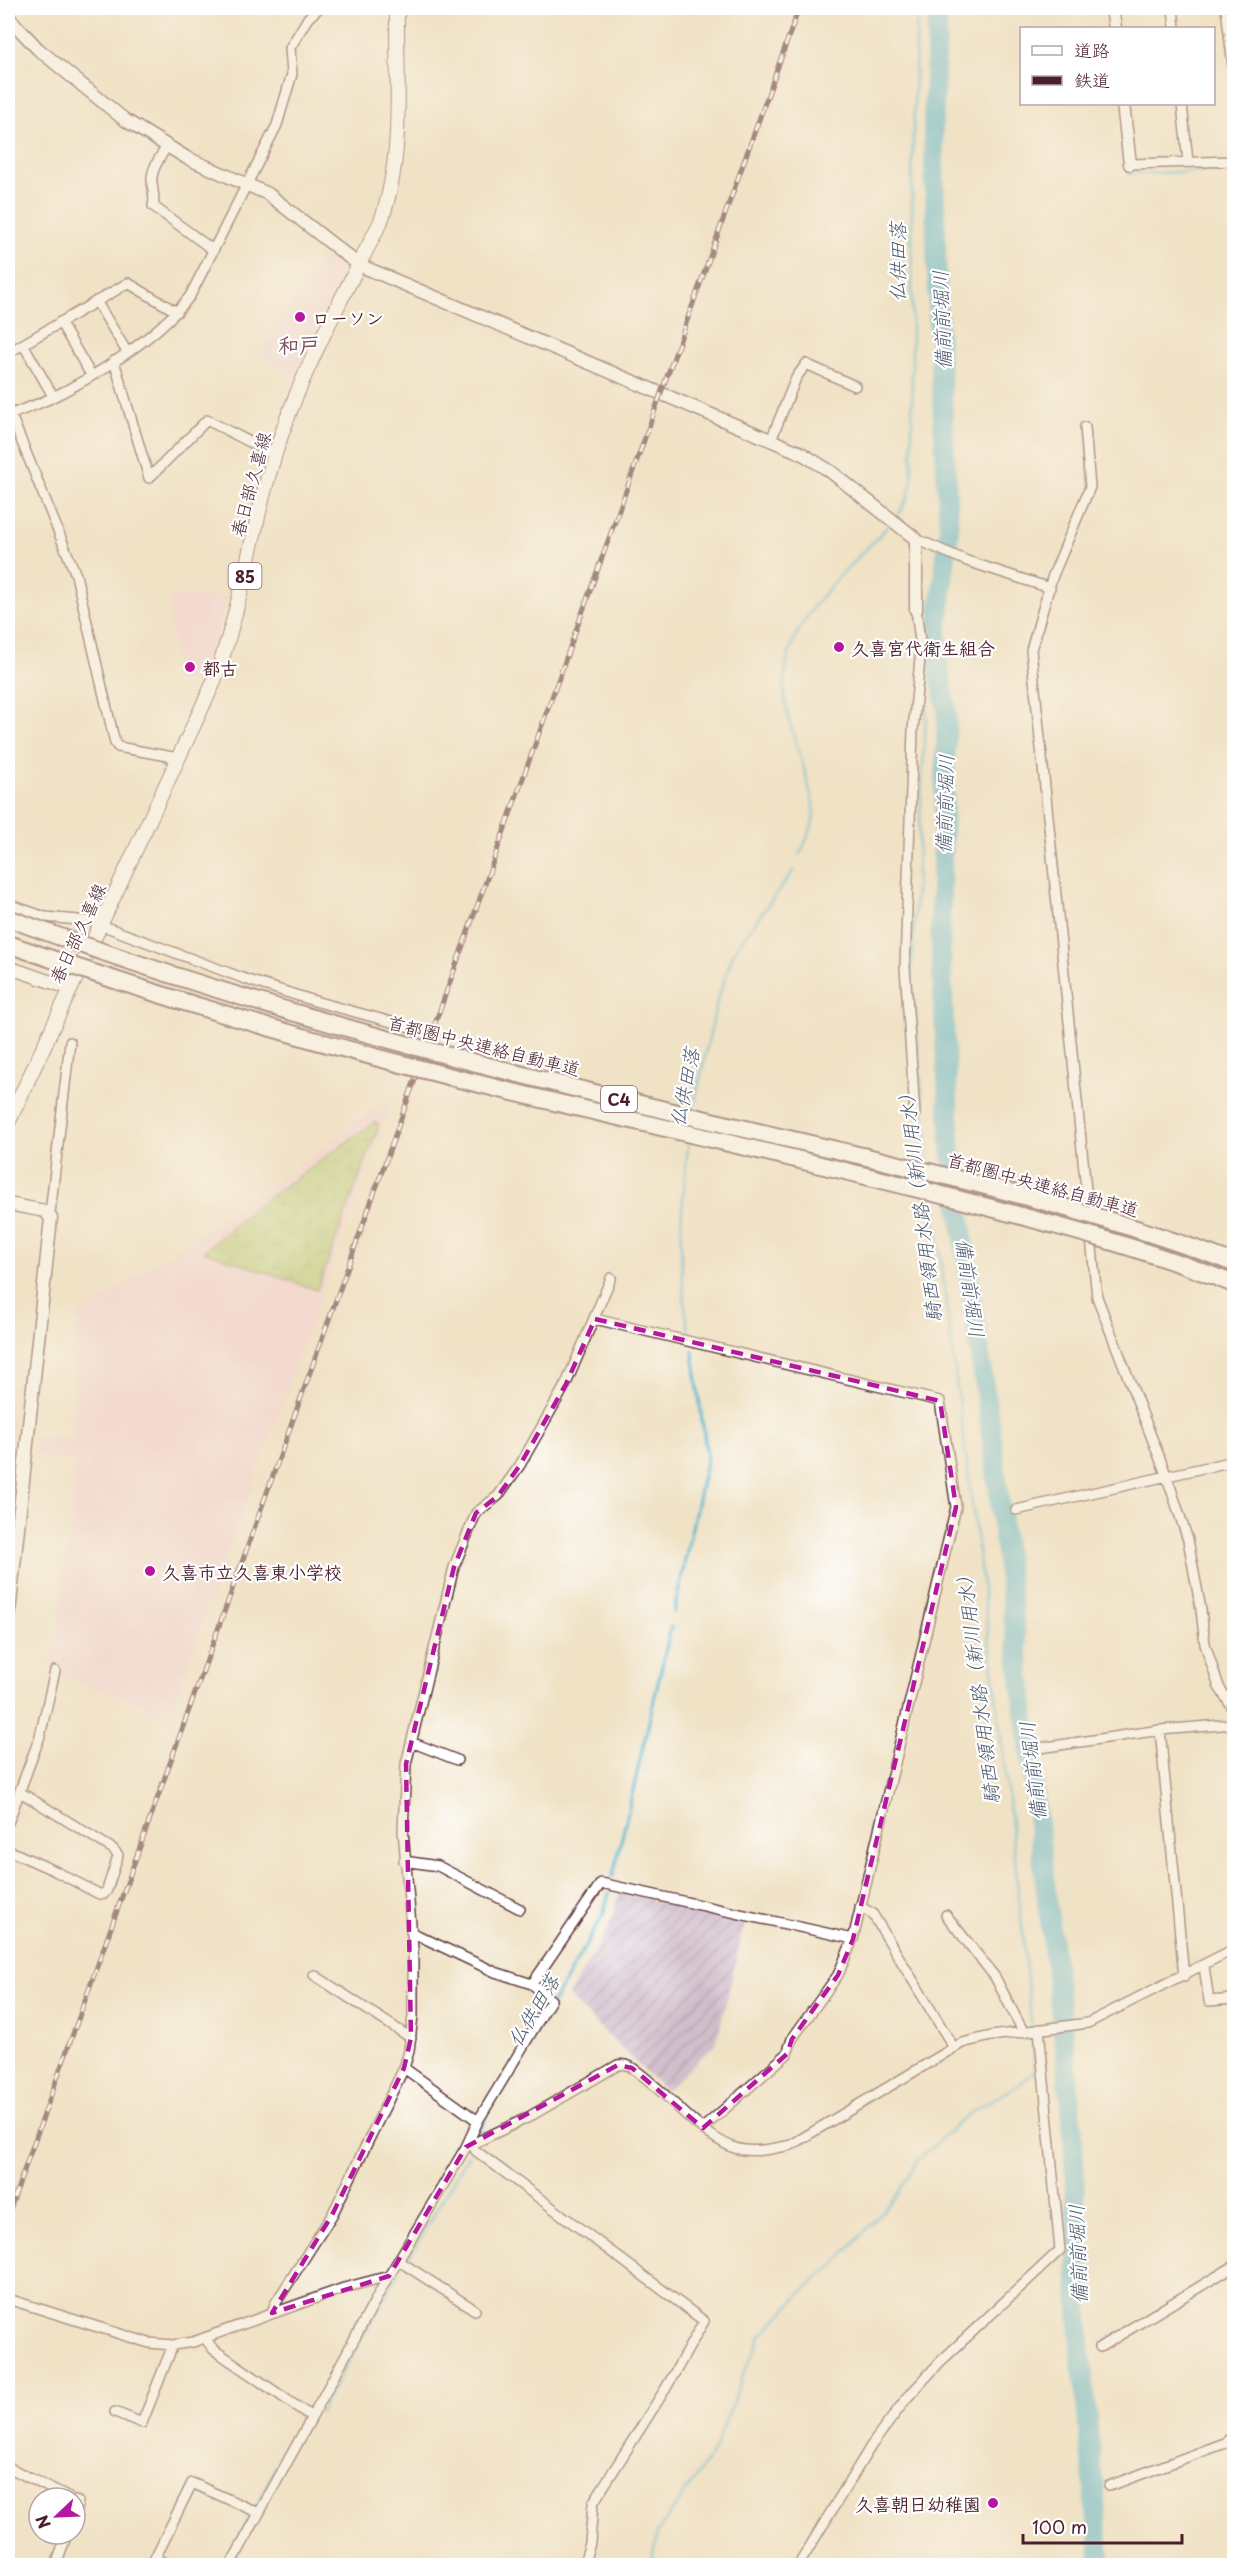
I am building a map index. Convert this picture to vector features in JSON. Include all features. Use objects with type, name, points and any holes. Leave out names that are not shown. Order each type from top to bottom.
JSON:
[{"type":"highway","name":"首都圏中央連絡自動車道","points":[[8,918],[101,953],[310,1019],[446,1057],[1068,1209],[1234,1263]]},
{"type":"highway","name":"首都圏中央連絡自動車道","points":[[8,944],[150,992],[312,1041],[439,1075],[842,1169],[945,1196],[1133,1248],[1234,1284]]},
{"type":"main road","name":"春日部久喜線","points":[[8,1123],[212,686],[229,638],[275,455],[295,399],[381,220],[395,169],[397,8]]},
{"type":"street","points":[[178,758],[118,747],[115,743],[76,575],[55,530],[9,413],[53,396],[114,361],[177,312],[190,296],[277,125],[292,74],[290,48],[308,18],[319,8]]},
{"type":"street","points":[[1112,8],[1114,27]]},
{"type":"street","points":[[1173,8],[1175,27]]},
{"type":"street","points":[[1226,8],[1234,75]]},
{"type":"street","points":[[8,17],[38,49],[125,120],[167,147],[248,183],[297,214],[359,265],[801,453],[830,471],[917,539],[966,561],[1050,588]]},
{"type":"street","points":[[1123,105],[1130,164],[1234,161]]},
{"type":"street","points":[[1182,105],[1188,162]]},
{"type":"street","points":[[167,147],[154,167],[152,179],[155,199],[153,206],[213,250]]},
{"type":"street","points":[[8,353],[128,283],[177,312]]},
{"type":"street","points":[[96,301],[127,352]]},
{"type":"street","points":[[60,322],[91,375]]},
{"type":"street","points":[[23,344],[53,396]]},
{"type":"street","points":[[114,361],[149,478],[207,420],[275,455]]},
{"type":"street","points":[[771,440],[796,378],[806,364],[855,386]]},
{"type":"street","points":[[1085,427],[1090,487],[1050,588],[1031,651],[1097,1297],[1167,1477],[1188,1540],[1205,1644],[1219,1687],[1234,1710]]},
{"type":"street","points":[[915,1114],[909,1049],[906,967],[913,730],[921,649],[916,610],[917,539]]},
{"type":"street","points":[[8,904],[45,917],[86,921],[100,925],[258,983],[414,1028]]},
{"type":"street","points":[[8,967],[70,989]]},
{"type":"street","points":[[8,1622],[70,1042]]},
{"type":"street","points":[[8,1204],[50,1214]]},
{"type":"street","points":[[272,2313],[275,2304],[332,2215],[404,2068],[411,2038],[411,1932],[405,1861],[405,1764],[454,1568],[476,1513],[498,1496],[520,1466],[566,1384],[611,1278]]},
{"type":"street","points":[[594,1319],[940,1401],[956,1507],[853,1939],[838,1975],[792,2039],[787,2054],[703,2128]]},
{"type":"street","points":[[1234,1328],[1234,1336]]},
{"type":"street","points":[[1016,1510],[1234,1461]]},
{"type":"street","points":[[8,1823],[40,1736],[55,1671]]},
{"type":"street","points":[[1040,1748],[1160,1730],[1234,1724]]},
{"type":"street","points":[[1160,1730],[1184,1976]]},
{"type":"street","points":[[411,1742],[457,1760]]},
{"type":"street","points":[[8,1850],[99,1894],[104,1894],[107,1890],[118,1855],[113,1849],[20,1792]]},
{"type":"street","points":[[405,1861],[438,1866],[520,1909]]},
{"type":"street","points":[[532,1984],[601,1882],[853,1939]]},
{"type":"street","points":[[860,1906],[872,1913],[954,2048]]},
{"type":"street","points":[[946,1915],[995,1977],[1023,2031]]},
{"type":"street","points":[[230,2565],[389,2276],[469,2147],[478,2121],[551,2000],[532,1984],[495,1972],[411,1932]]},
{"type":"street","points":[[469,2147],[618,2065],[625,2064],[703,2128],[733,2147],[763,2151],[791,2145],[954,2048],[991,2036],[1088,2024],[1234,1949]]},
{"type":"street","points":[[1204,1966],[1209,2001],[1234,1999]]},
{"type":"street","points":[[314,1974],[411,2038]]},
{"type":"street","points":[[798,2565],[864,2456],[906,2398],[940,2362],[1060,2250],[1040,2029]]},
{"type":"street","points":[[404,2068],[478,2121]]},
{"type":"street","points":[[469,2147],[704,2321],[666,2388],[593,2503],[590,2543],[583,2565]]},
{"type":"street","points":[[399,2261],[475,2310]]},
{"type":"street","points":[[1100,2347],[1234,2266]]},
{"type":"street","points":[[8,2299],[140,2341],[173,2345],[206,2338],[344,2288],[389,2276]]},
{"type":"street","points":[[206,2338],[213,2349],[312,2417]]},
{"type":"street","points":[[115,2412],[142,2422],[173,2345]]},
{"type":"street","points":[[1109,2486],[1225,2443],[1234,2435]]},
{"type":"street","points":[[8,2467],[40,2486]]},
{"type":"street","points":[[172,2565],[155,2558],[192,2483],[259,2513]]},
{"type":"street","points":[[56,2565],[63,2546]]},
{"type":"highlighted area","points":[[595,1319],[940,1401],[956,1507],[853,1939],[838,1975],[792,2039],[787,2054],[703,2128],[632,2068],[618,2065],[466,2147],[389,2276],[272,2313],[332,2215],[404,2068],[411,2038],[406,1764],[454,1567],[476,1513],[498,1496],[520,1465],[566,1384]]},
{"type":"shaded area","points":[[329,252],[343,273],[294,378],[260,354]]},
{"type":"shaded area","name":"都古","points":[[168,597],[228,597],[216,645],[203,683],[177,682]]},
{"type":"shaded area","points":[[394,1094],[169,1716],[51,1670],[70,1531],[73,1462],[35,1456],[36,1434],[74,1440],[77,1315],[230,1214]]},
{"type":"shaded area","points":[[620,1892],[745,1922],[716,2043],[665,2091],[568,1996],[608,1929]]},
{"type":"green space","points":[[375,1122],[379,1125],[317,1290],[204,1251],[254,1208]]},
{"type":"waterway","name":"仏供田落","points":[[899,514],[908,497],[912,479],[912,174],[917,8]]},
{"type":"waterway","name":"備前前堀川","points":[[938,8],[933,124],[938,321],[949,531],[937,633],[937,659],[947,711],[940,927],[951,1151],[993,1447],[1065,2049],[1073,2132],[1080,2343],[1101,2566]]},
{"type":"waterway","points":[[1129,174],[1234,170]]},
{"type":"waterway","name":"仏供田落","points":[[800,854],[810,830],[814,812],[788,717],[784,682],[787,663],[793,642],[812,609],[824,593],[891,523]]},
{"type":"waterway","name":"騎西領用水路（新川用水）","points":[[929,1165],[911,974],[928,680],[937,659]]},
{"type":"waterway","name":"仏供田落","points":[[693,1110],[717,1002],[734,951],[794,870]]},
{"type":"waterway","name":"仏供田落","points":[[689,1140],[681,1236],[681,1260],[689,1332]]},
{"type":"waterway","name":"騎西領用水路（新川用水）","points":[[648,2566],[652,2561],[657,2533],[714,2451],[761,2336],[805,2289],[835,2264],[897,2195],[918,2160],[969,2113],[1020,2084],[1035,2070],[1002,1742],[933,1198]]},
{"type":"waterway","name":"仏供田落","points":[[674,1612],[707,1457],[693,1352]]},
{"type":"waterway","name":"仏供田落","points":[[613,1876],[671,1627]]},
{"type":"waterway","name":"仏供田落","points":[[523,2054],[603,1915],[609,1893]]},
{"type":"waterway","name":"仏供田落","points":[[478,2132],[486,2117]]},
{"type":"waterway","name":"仏供田落","points":[[409,2257],[469,2154]]},
{"type":"waterway","name":"仏供田落","points":[[319,2413],[400,2272]]},
{"type":"waterway","name":"仏供田落","points":[[287,2448],[301,2420]]},
{"type":"waterway","name":"仏供田落","points":[[258,2502],[278,2463]]},
{"type":"waterway","name":"仏供田落","points":[[224,2566],[249,2518]]},
{"type":"railway","points":[[8,2215],[799,8]]},
{"type":"place","name":"ローソン","points":[[300,317]]},
{"type":"place","name":"久喜宮代衛生組合","points":[[839,647]]},
{"type":"place","name":"都古","points":[[190,667]]},
{"type":"place","name":"久喜市立久喜東小学校","points":[[150,1571]]},
{"type":"place","name":"久喜朝日幼稚園","points":[[993,2503]]},
{"type":"district","name":"和戸","points":[[299,344]]}]
